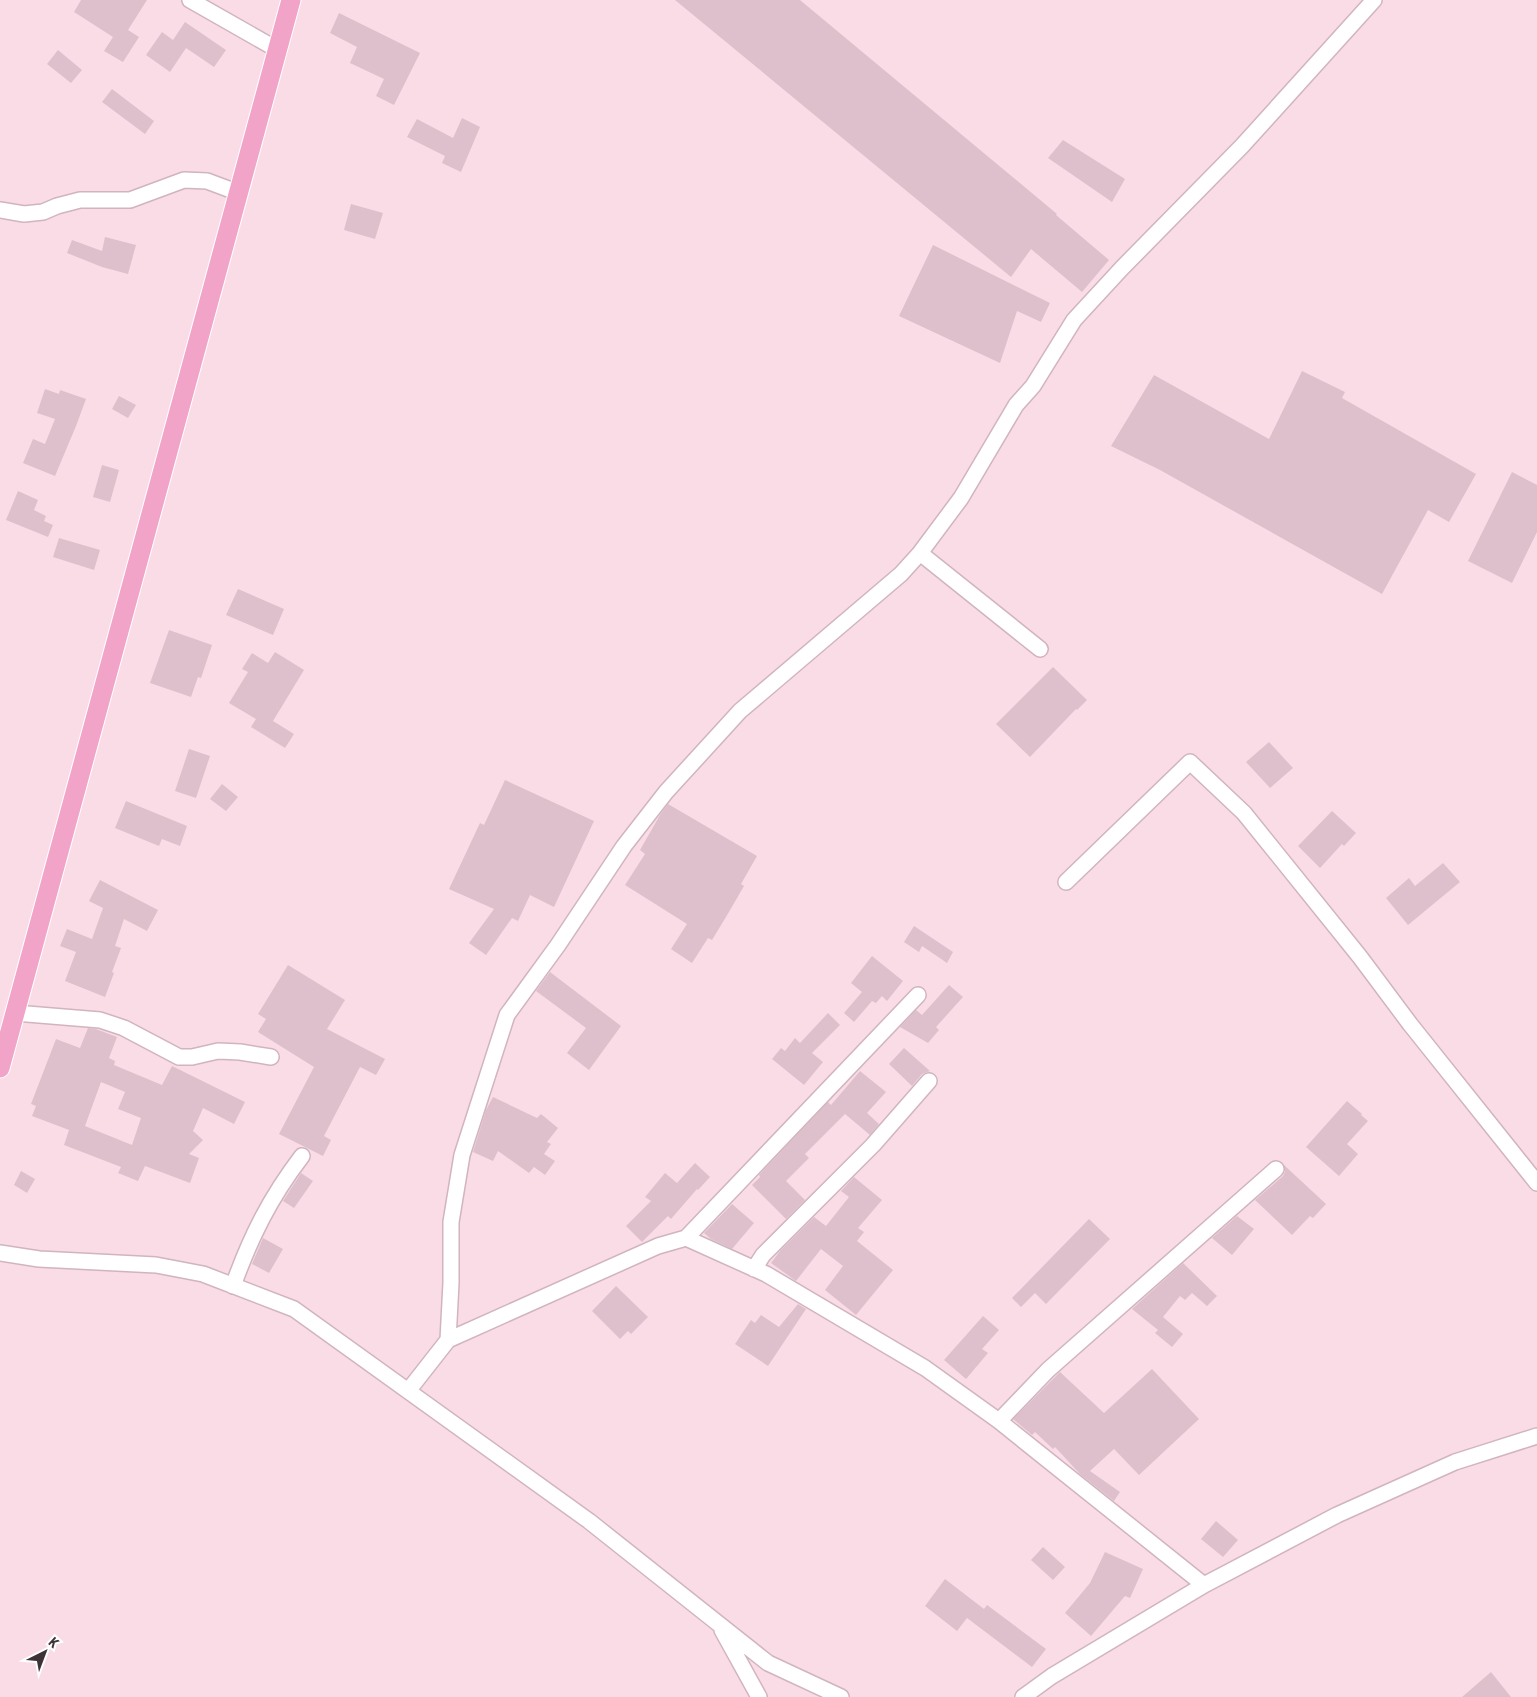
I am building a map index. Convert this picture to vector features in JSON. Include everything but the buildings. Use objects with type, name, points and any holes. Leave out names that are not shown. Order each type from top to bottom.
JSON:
[{"type":"main road","points":[[0,1068],[291,0]]},
{"type":"street","points":[[190,0],[278,50]]},
{"type":"street","points":[[448,1340],[451,1283],[451,1222],[462,1155],[507,1015],[558,945],[624,846],[666,792],[740,711],[901,574],[920,553],[961,498],[1016,405],[1033,386],[1074,320],[1122,268],[1242,146],[1374,0]]},
{"type":"street","points":[[0,210],[24,214],[43,212],[80,200],[130,200],[184,180],[207,181],[239,193]]},
{"type":"street","points":[[920,553],[1040,649]]},
{"type":"street","points":[[1066,882],[1190,762],[1244,813],[1360,957],[1410,1024],[1537,1183]]},
{"type":"street","points":[[408,1391],[448,1340],[658,1246],[686,1238],[918,995]]},
{"type":"street","points":[[15,1013],[100,1020],[124,1028],[179,1057],[192,1057],[218,1051],[240,1052],[271,1058]]},
{"type":"street","points":[[754,1269],[763,1255],[873,1145],[929,1081]]},
{"type":"street","points":[[233,1286],[245,1251],[258,1224],[280,1186],[302,1156]]},
{"type":"street","points":[[999,1421],[1048,1370],[1276,1169]]},
{"type":"street","points":[[686,1238],[766,1274],[925,1368],[999,1421],[1204,1585]]},
{"type":"street","points":[[0,1253],[39,1260],[156,1265],[203,1274],[294,1309],[589,1521],[768,1663],[841,1697]]},
{"type":"street","points":[[1022,1697],[1052,1676],[1204,1585],[1337,1515],[1455,1462],[1537,1436]]},
{"type":"street","points":[[718,1624],[759,1697]]}]
